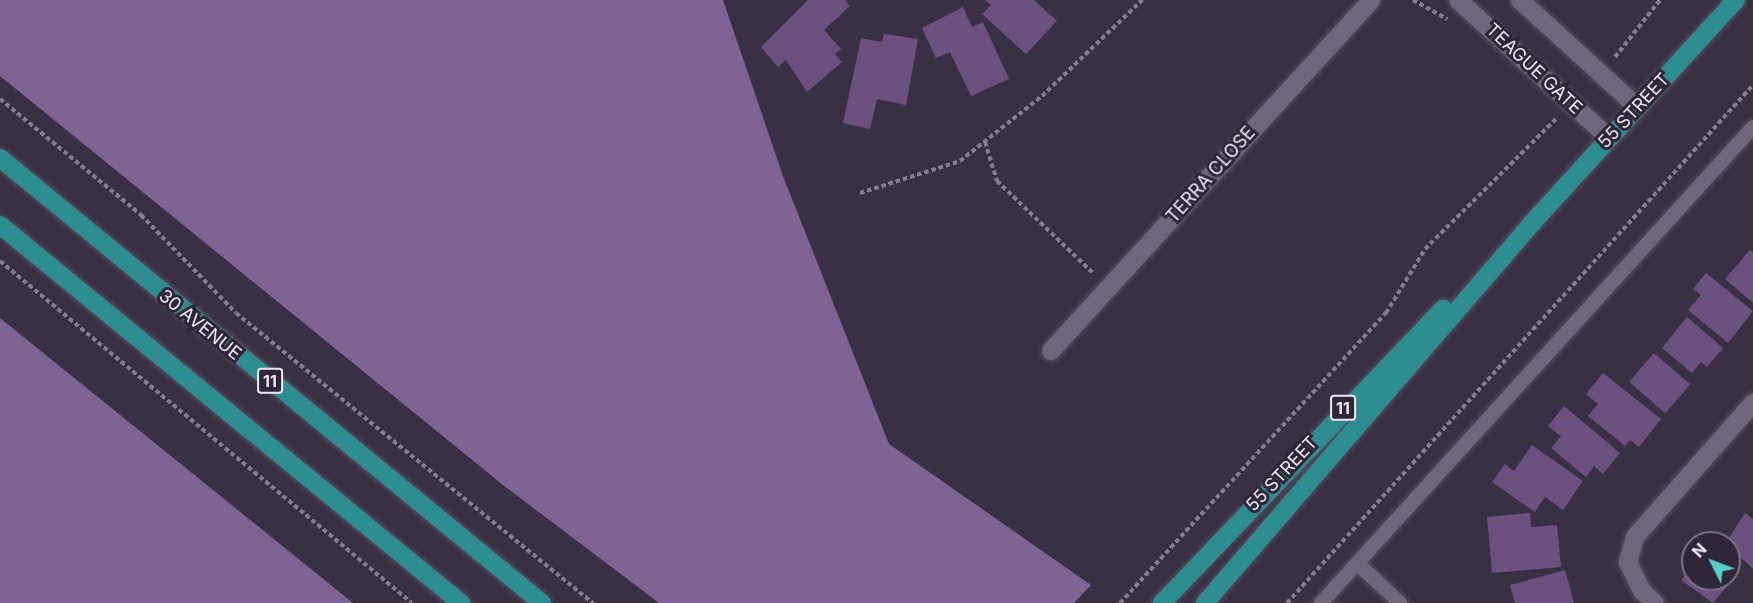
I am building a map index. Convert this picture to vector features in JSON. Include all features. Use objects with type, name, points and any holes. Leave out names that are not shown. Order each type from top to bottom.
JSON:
[{"type":"main road","name":"55 STREET","points":[[1206,603],[1533,222],[1736,0]]},
{"type":"main road","name":"30 AVENUE","points":[[0,158],[542,603]]},
{"type":"main road","name":"55 STREET","points":[[1162,603],[1368,382],[1533,222]]},
{"type":"main road","points":[[0,225],[461,603]]},
{"type":"street","name":"TERRA CLOSE","points":[[1052,351],[1371,0]]},
{"type":"street","name":"TEAGUE GATE","points":[[1458,0],[1608,138]]},
{"type":"street","points":[[1520,0],[1637,107]]},
{"type":"street","points":[[1655,603],[1634,579],[1628,562],[1635,537],[1753,403]]},
{"type":"lane","points":[[1321,603],[1753,127]]},
{"type":"lane","points":[[1357,563],[1400,603]]},
{"type":"path","points":[[860,193],[953,165],[985,142],[1059,81],[1142,0]]},
{"type":"path","points":[[1614,58],[1660,0]]},
{"type":"path","points":[[1287,603],[1753,85]]},
{"type":"path","points":[[0,99],[141,215],[236,313],[592,603]]},
{"type":"path","points":[[1120,603],[1386,313],[1425,249],[1557,119]]},
{"type":"path","points":[[985,142],[997,181],[1108,288]]},
{"type":"path","points":[[0,261],[412,603]]},
{"type":"shaded area","points":[[0,0],[723,0],[783,176],[889,444],[1091,585],[1074,603],[659,603],[503,485],[0,76]]},
{"type":"shaded area","points":[[0,318],[353,603],[0,603]]},
{"type":"building","points":[[808,0],[845,0],[850,6],[824,30],[841,49],[835,54],[842,62],[807,92],[786,60],[778,67],[761,47]]},
{"type":"building","points":[[985,0],[1034,0],[1057,21],[1026,54],[982,14],[991,5]]},
{"type":"building","points":[[963,7],[972,27],[983,22],[1009,79],[971,96],[950,52],[936,58],[922,28]]},
{"type":"building","points":[[884,34],[918,39],[906,105],[877,99],[870,129],[843,123],[861,38],[882,42]]},
{"type":"building","points":[[1750,250],[1753,253],[1753,303],[1725,279]]},
{"type":"building","points":[[1706,273],[1753,311],[1728,343],[1688,310],[1701,295],[1693,289]]},
{"type":"building","points":[[1687,317],[1723,348],[1707,367],[1701,362],[1692,373],[1662,348]]},
{"type":"building","points":[[1654,353],[1690,384],[1665,413],[1629,382]]},
{"type":"building","points":[[1603,373],[1661,419],[1639,447],[1630,440],[1625,446],[1588,416],[1598,404],[1586,394]]},
{"type":"building","points":[[1564,406],[1620,453],[1603,474],[1594,466],[1586,477],[1551,448],[1561,436],[1548,426]]},
{"type":"building","points":[[1532,445],[1583,481],[1563,510],[1545,497],[1535,512],[1492,482],[1505,464],[1514,471]]},
{"type":"building","points":[[1530,513],[1531,527],[1557,525],[1561,567],[1492,573],[1487,517]]},
{"type":"building","points":[[1745,513],[1753,519],[1753,569],[1741,557],[1741,531],[1734,531]]},
{"type":"building","points":[[1565,570],[1574,603],[1515,603],[1510,585]]},
{"type":"building","points":[[1696,591],[1723,591],[1713,603]]}]
